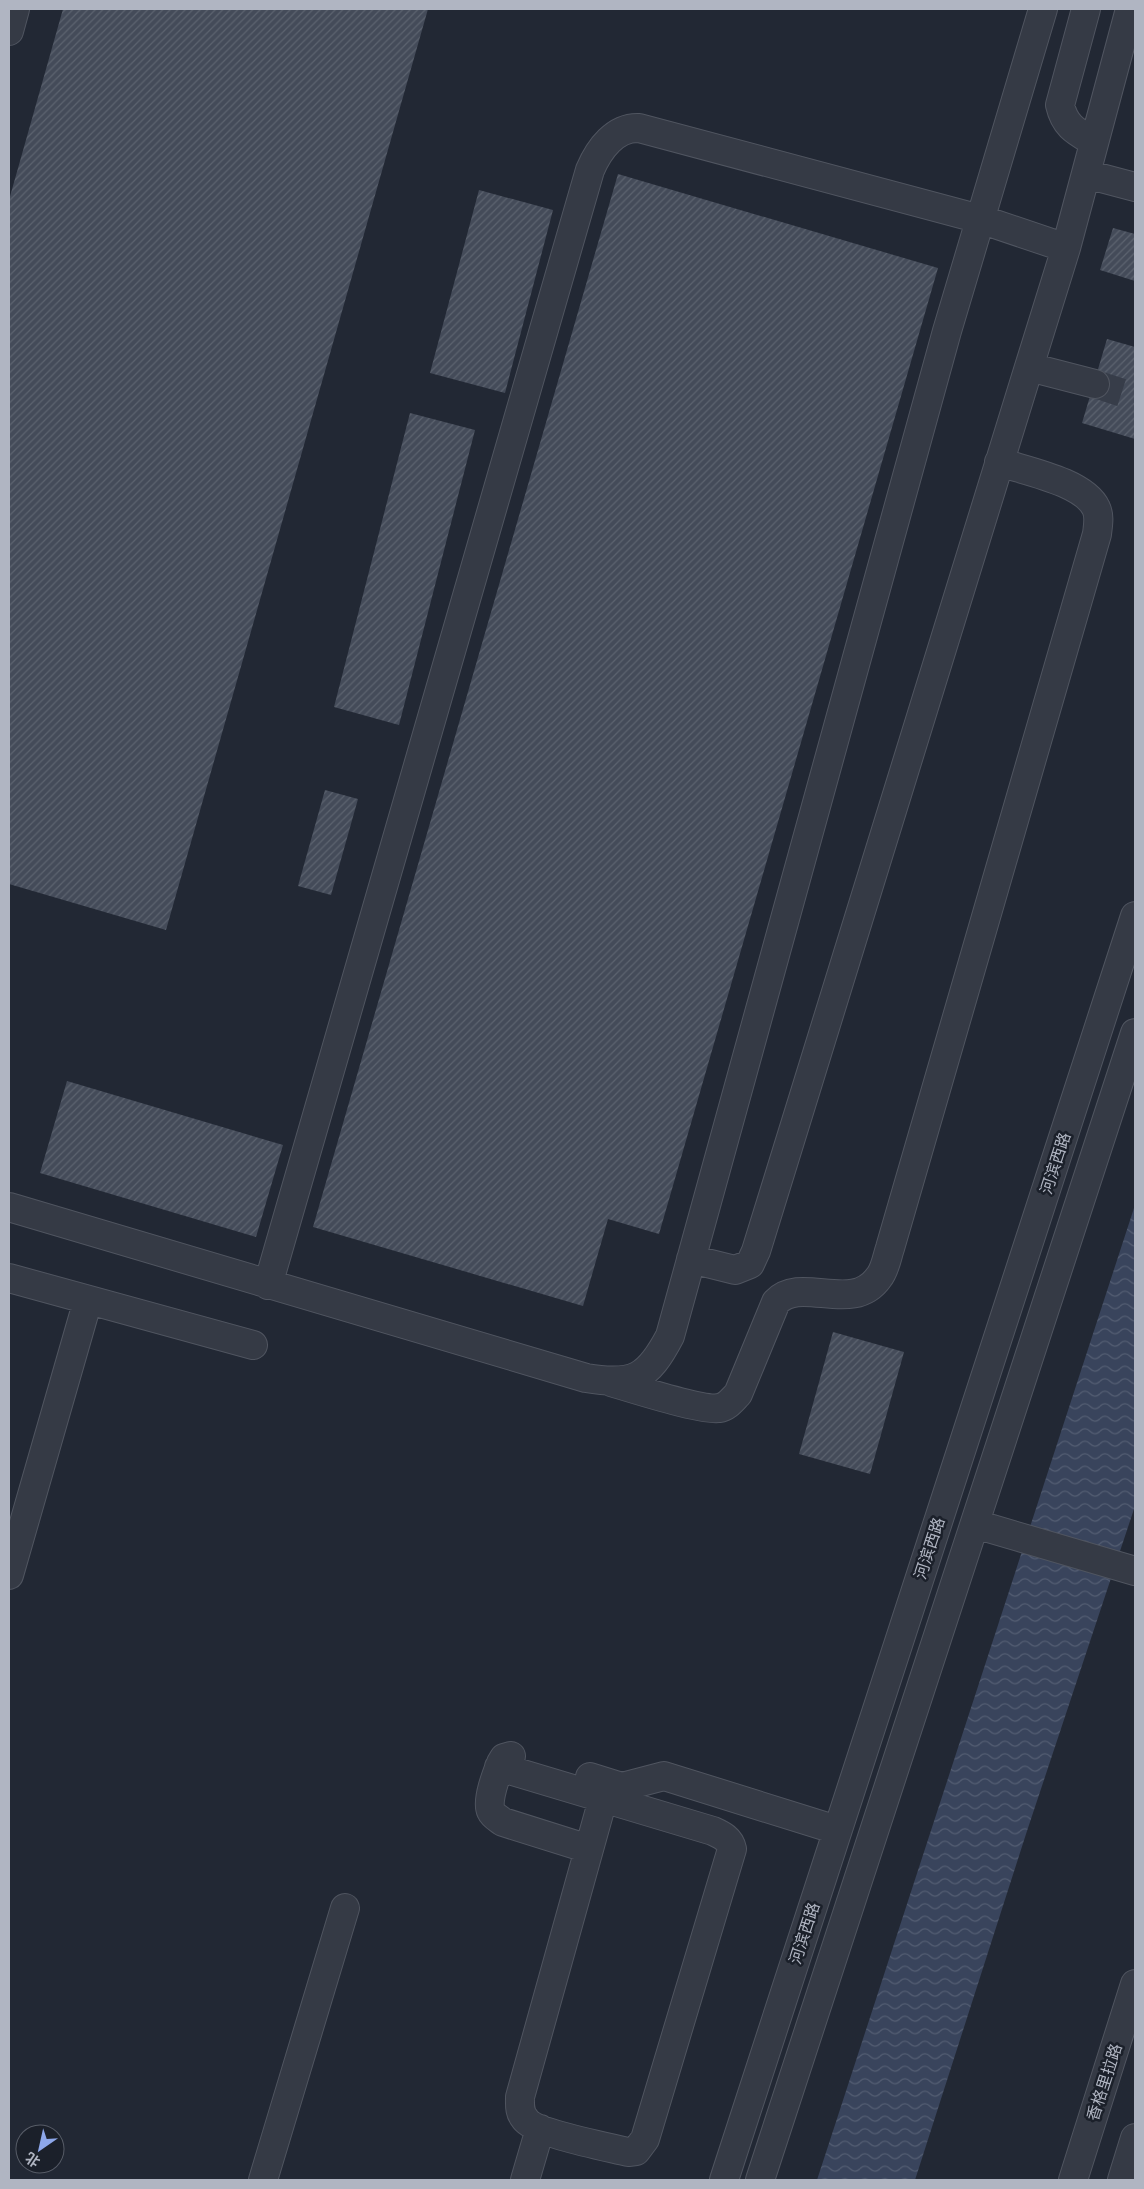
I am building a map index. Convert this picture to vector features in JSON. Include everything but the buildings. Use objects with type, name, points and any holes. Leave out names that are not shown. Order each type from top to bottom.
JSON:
[{"type":"street","points":[[9,31],[15,9]]},
{"type":"street","points":[[612,1382],[646,1372],[658,1358],[670,1336],[980,219],[1043,9]]},
{"type":"street","points":[[1086,9],[1060,105],[1063,118],[1073,129],[1094,142]]},
{"type":"street","points":[[691,1259],[735,1270],[750,1264],[756,1251],[1066,248],[1130,9]]},
{"type":"street","points":[[268,1285],[590,170],[598,154],[622,130],[639,128],[980,219],[1066,248]]},
{"type":"street","points":[[1086,174],[1135,187]]},
{"type":"street","points":[[1029,367],[1095,384]]},
{"type":"street","points":[[9,1207],[564,1372],[612,1382],[698,1405],[719,1408],[729,1403],[738,1394],[776,1302],[782,1295],[802,1292],[828,1295],[852,1294],[869,1287],[879,1277],[890,1248],[1097,534],[1099,519],[1096,508],[1088,496],[1076,487],[999,462]]},
{"type":"street","name":"河滨西路","points":[[724,2180],[1135,916]]},
{"type":"street","points":[[760,2180],[1135,1033]]},
{"type":"street","points":[[9,1278],[253,1345]]},
{"type":"street","points":[[9,1575],[88,1300]]},
{"type":"street","points":[[975,1524],[1133,1570]]},
{"type":"street","points":[[588,1849],[503,1822],[496,1817],[491,1811],[489,1803],[499,1767],[504,1758],[514,1755],[622,1787],[664,1776],[837,1830]]},
{"type":"street","points":[[499,1767],[713,1831],[724,1836],[731,1843],[732,1849],[642,2145],[636,2151],[628,2152],[540,2129],[525,2119],[520,2107],[520,2097],[603,1799]]},
{"type":"street","points":[[263,2180],[344,1908]]},
{"type":"street","name":"香格里拉路","points":[[1073,2180],[1135,1984]]},
{"type":"street","points":[[525,2180],[540,2129]]},
{"type":"street","points":[[1122,2180],[1135,2138]]},
{"type":"water","points":[[1135,1205],[1135,1506],[1026,1834],[915,2180],[817,2180]]},
{"type":"tunnel","points":[[1095,384],[1135,397]]}]
